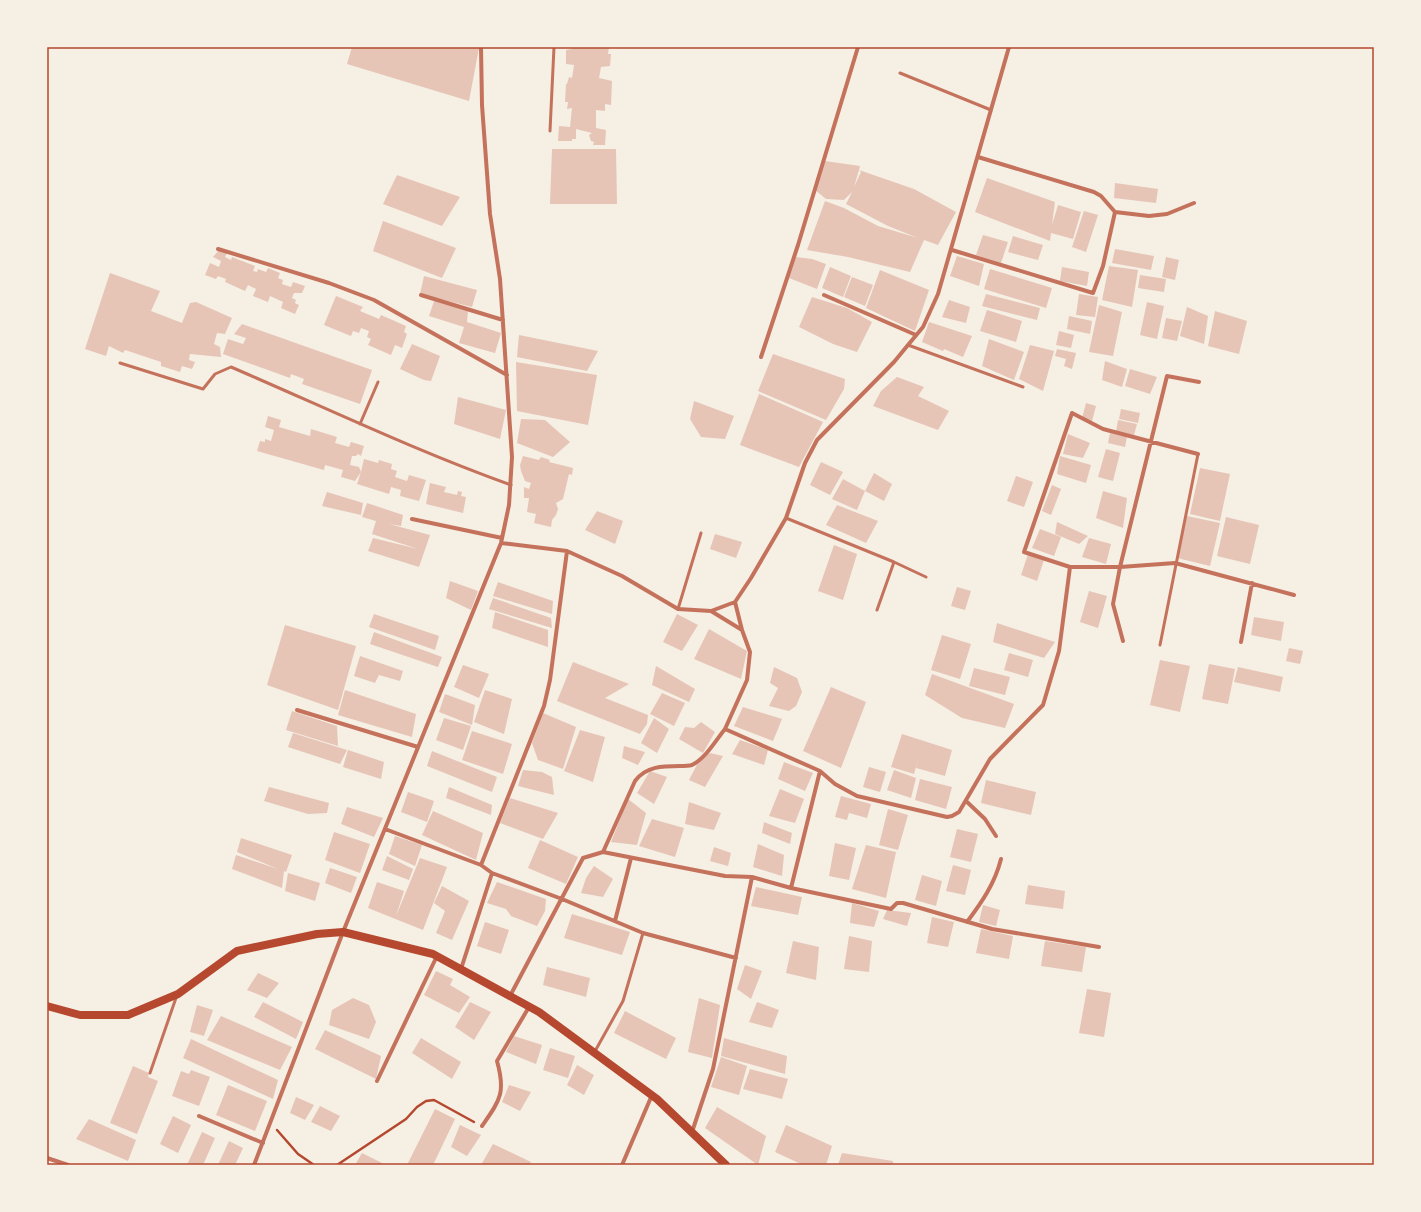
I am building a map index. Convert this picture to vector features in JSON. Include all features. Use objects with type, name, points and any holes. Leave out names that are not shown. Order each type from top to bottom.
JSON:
[{"type":"main road","points":[[47,1006],[80,1015],[128,1014],[178,994],[237,951],[317,934],[343,932],[437,956],[529,1007],[652,1095],[726,1165]]},
{"type":"street","points":[[254,1165],[343,932],[501,543],[511,485],[512,457],[500,279],[490,214],[482,105],[481,47]]},
{"type":"street","points":[[761,357],[798,245],[858,47]]},
{"type":"street","points":[[501,543],[567,551],[622,576],[678,609],[711,611],[735,602],[751,578],[786,518],[804,463],[817,440],[894,362],[923,327],[938,294],[952,250],[1009,47]]},
{"type":"street","points":[[978,156],[1094,192],[1101,196],[1115,212],[1149,216],[1167,214],[1194,203]]},
{"type":"street","points":[[952,250],[1093,293],[1103,266],[1115,212]]},
{"type":"street","points":[[218,249],[329,283],[374,300],[507,375]]},
{"type":"street","points":[[421,295],[503,320]]},
{"type":"street","points":[[824,295],[916,335]]},
{"type":"street","points":[[1122,641],[1113,604],[1120,567],[1167,376],[1199,382]]},
{"type":"street","points":[[1198,454],[1103,429],[1072,413],[1024,552],[1070,567],[1120,567],[1175,563],[1294,595]]},
{"type":"street","points":[[412,519],[502,538]]},
{"type":"street","points":[[481,865],[544,706],[550,680],[567,551]]},
{"type":"street","points":[[726,729],[820,771],[835,784],[858,796],[947,817],[952,816],[959,812],[990,759],[1043,705],[1059,651],[1070,567]]},
{"type":"street","points":[[1241,642],[1252,583]]},
{"type":"street","points":[[603,852],[635,780],[644,771],[654,768],[691,766],[703,756],[726,729],[747,680],[750,652],[742,630],[735,602]]},
{"type":"street","points":[[711,611],[742,630]]},
{"type":"street","points":[[297,710],[418,747]]},
{"type":"street","points":[[791,888],[820,771]]},
{"type":"street","points":[[966,801],[985,819],[996,836]]},
{"type":"street","points":[[385,829],[481,865],[492,873],[562,899],[643,933],[736,958]]},
{"type":"street","points":[[509,997],[584,858],[603,852],[725,876],[752,877],[791,888],[891,909],[897,904],[904,903],[992,929],[1099,947]]},
{"type":"street","points":[[615,921],[631,858]]},
{"type":"street","points":[[967,922],[986,896],[998,872],[1001,859]]},
{"type":"street","points":[[461,969],[492,873]]},
{"type":"street","points":[[692,1133],[713,1069],[752,877]]},
{"type":"street","points":[[377,1081],[437,956]]},
{"type":"street","points":[[482,1126],[496,1106],[501,1093],[502,1084],[497,1061],[529,1007]]},
{"type":"street","points":[[622,1165],[652,1095]]},
{"type":"street","points":[[199,1116],[263,1143]]},
{"type":"street","points":[[47,1158],[68,1165]]},
{"type":"lane","points":[[550,131],[554,47]]},
{"type":"lane","points":[[900,73],[991,110]]},
{"type":"lane","points":[[908,345],[1023,387]]},
{"type":"lane","points":[[120,363],[203,389],[214,374],[231,367],[316,403],[360,424],[511,485]]},
{"type":"lane","points":[[360,424],[378,382]]},
{"type":"lane","points":[[1160,645],[1175,563],[1198,454]]},
{"type":"lane","points":[[786,518],[894,562],[926,577]]},
{"type":"lane","points":[[678,609],[701,533]]},
{"type":"lane","points":[[877,610],[894,562]]},
{"type":"lane","points":[[594,1053],[606,1034],[623,1001],[643,933]]},
{"type":"lane","points":[[150,1073],[178,994]]},
{"type":"path","points":[[337,1165],[406,1119],[417,1107],[426,1101],[434,1100],[482,1126]]},
{"type":"path","points":[[270,1122],[298,1154],[314,1165]]},
{"type":"building","points":[[352,47],[479,48],[469,101],[347,64]]},
{"type":"building","points":[[572,47],[609,47],[608,54],[611,54],[610,66],[601,67],[599,78],[612,81],[611,105],[605,104],[605,111],[596,110],[596,128],[606,130],[605,145],[593,145],[594,142],[591,141],[589,135],[592,133],[576,129],[576,139],[572,139],[572,141],[558,141],[559,126],[570,127],[572,108],[567,109],[568,102],[565,102],[566,84],[569,77],[572,78],[574,65],[566,64],[566,50],[572,49]]},
{"type":"building","points":[[552,149],[616,149],[617,204],[550,204]]},
{"type":"building","points":[[825,161],[860,166],[859,170],[914,189],[956,212],[938,245],[924,240],[910,272],[848,257],[807,250],[825,201],[844,208],[878,226],[918,238],[888,226],[846,204],[852,192],[844,200],[826,199],[815,190]],"holes":[[[859,170],[861,172],[854,187]]]},
{"type":"building","points":[[397,175],[460,197],[442,226],[383,204]]},
{"type":"building","points":[[987,178],[1055,202],[1052,225],[1058,205],[1081,212],[1073,239],[1051,233],[1050,241],[975,212]]},
{"type":"building","points":[[1115,183],[1158,189],[1156,203],[1114,198]]},
{"type":"building","points":[[1084,211],[1098,215],[1086,252],[1072,247]]},
{"type":"building","points":[[383,221],[456,248],[442,278],[373,251]]},
{"type":"building","points":[[983,235],[1008,242],[1001,263],[976,255]]},
{"type":"building","points":[[1013,236],[1043,245],[1038,260],[1008,252]]},
{"type":"building","points":[[1115,249],[1154,256],[1151,270],[1112,263]]},
{"type":"building","points":[[219,250],[227,253],[225,257],[231,260],[232,257],[255,266],[253,271],[257,272],[258,269],[266,272],[268,268],[280,273],[278,278],[283,280],[282,284],[291,287],[293,282],[305,286],[302,293],[294,293],[292,298],[296,300],[295,303],[299,305],[295,314],[281,308],[283,302],[270,296],[268,302],[253,296],[256,289],[248,285],[245,291],[225,282],[226,279],[218,276],[216,279],[205,275],[210,263],[219,267],[221,261],[213,257]]},
{"type":"building","points":[[957,256],[984,264],[979,286],[950,276]]},
{"type":"building","points":[[796,257],[812,259],[826,264],[817,289],[789,278]]},
{"type":"building","points":[[1166,257],[1179,260],[1175,280],[1162,277]]},
{"type":"building","points":[[1109,266],[1138,270],[1132,307],[1102,300]]},
{"type":"building","points":[[830,267],[851,276],[843,297],[822,288]]},
{"type":"building","points":[[1062,267],[1089,272],[1087,286],[1060,281]]},
{"type":"building","points":[[990,269],[1052,288],[1046,308],[984,289]]},
{"type":"building","points":[[880,270],[929,290],[915,331],[866,308]]},
{"type":"building","points":[[110,273],[160,291],[151,311],[182,323],[190,303],[196,302],[232,318],[225,334],[217,333],[214,344],[220,347],[221,357],[190,354],[189,360],[195,362],[192,369],[182,366],[180,372],[161,366],[161,362],[125,350],[123,353],[109,346],[106,356],[85,349]]},
{"type":"building","points":[[1140,275],[1166,279],[1164,292],[1138,288]]},
{"type":"building","points":[[424,276],[477,290],[472,307],[420,294]]},
{"type":"building","points":[[852,277],[873,285],[865,306],[844,297]]},
{"type":"building","points":[[986,294],[1040,308],[1037,320],[982,306]]},
{"type":"building","points":[[1079,294],[1098,297],[1095,317],[1076,315]]},
{"type":"building","points":[[336,296],[363,307],[360,311],[379,319],[381,315],[406,326],[404,332],[407,334],[402,348],[395,345],[391,355],[368,345],[371,339],[367,337],[369,331],[361,328],[359,333],[353,331],[351,336],[324,325]]},
{"type":"building","points":[[812,297],[847,308],[872,322],[857,352],[833,344],[799,327]]},
{"type":"building","points":[[949,300],[970,307],[966,323],[942,317]]},
{"type":"building","points":[[434,301],[468,311],[467,322],[501,333],[495,353],[459,343],[464,327],[429,316]]},
{"type":"building","points":[[1147,302],[1164,306],[1157,339],[1140,335]]},
{"type":"building","points":[[1099,305],[1122,312],[1113,356],[1089,352]]},
{"type":"building","points":[[1187,307],[1208,316],[1204,344],[1180,336]]},
{"type":"building","points":[[987,310],[1022,321],[1016,342],[980,331]]},
{"type":"building","points":[[1215,311],[1247,321],[1239,354],[1208,346]]},
{"type":"building","points":[[1069,316],[1092,321],[1090,334],[1067,329]]},
{"type":"building","points":[[1166,318],[1182,321],[1177,341],[1162,338]]},
{"type":"building","points":[[929,322],[972,336],[963,357],[944,349],[943,351],[922,342]]},
{"type":"building","points":[[242,324],[372,370],[360,404],[302,384],[304,379],[291,374],[290,378],[223,354],[228,339],[243,344],[246,338],[234,334]]},
{"type":"building","points":[[1059,331],[1074,335],[1071,348],[1056,345]]},
{"type":"building","points":[[519,335],[598,351],[587,371],[517,357]]},
{"type":"building","points":[[989,339],[1024,352],[1014,380],[982,366]]},
{"type":"building","points":[[412,344],[440,356],[431,381],[424,380],[400,369]]},
{"type":"building","points":[[1030,345],[1054,351],[1043,391],[1019,379]]},
{"type":"building","points":[[1057,349],[1076,353],[1072,369],[1064,366],[1066,359],[1055,356]]},
{"type":"building","points":[[773,354],[845,379],[844,389],[826,420],[758,391]]},
{"type":"building","points":[[1105,361],[1127,369],[1122,387],[1102,380]]},
{"type":"building","points":[[516,362],[597,375],[588,425],[517,411]]},
{"type":"building","points":[[1130,369],[1157,377],[1150,394],[1125,386]]},
{"type":"building","points":[[897,377],[924,387],[918,396],[949,411],[938,430],[873,406],[881,391]]},
{"type":"building","points":[[759,394],[823,422],[799,467],[740,445]]},
{"type":"building","points":[[458,397],[506,410],[500,439],[454,424]]},
{"type":"building","points":[[694,401],[734,416],[725,439],[701,437],[690,419]]},
{"type":"building","points":[[1086,403],[1096,406],[1092,421],[1082,418]]},
{"type":"building","points":[[1121,409],[1140,413],[1138,423],[1119,419]]},
{"type":"building","points":[[268,416],[281,420],[279,427],[310,436],[311,429],[337,437],[335,443],[349,447],[351,442],[364,446],[361,456],[358,454],[356,456],[352,456],[350,465],[359,467],[361,472],[355,481],[341,477],[343,470],[325,465],[324,470],[257,451],[260,441],[265,442],[265,439],[271,441],[274,430],[265,427]]},
{"type":"building","points":[[521,419],[545,420],[570,442],[553,457],[517,443]]},
{"type":"building","points":[[1118,420],[1137,424],[1134,435],[1116,432]]},
{"type":"building","points":[[1110,433],[1127,437],[1125,447],[1108,443]]},
{"type":"building","points":[[1068,434],[1090,443],[1083,458],[1063,454]]},
{"type":"building","points":[[1106,449],[1120,453],[1113,481],[1098,477]]},
{"type":"building","points":[[523,456],[539,460],[541,457],[550,460],[549,462],[573,468],[572,475],[569,474],[563,499],[556,503],[558,509],[552,520],[551,527],[534,523],[536,514],[527,512],[529,498],[524,498],[524,487],[529,489],[531,483],[525,481],[521,471],[520,465]]},
{"type":"building","points":[[1060,456],[1091,465],[1086,483],[1057,474]]},
{"type":"building","points":[[364,459],[378,463],[379,460],[392,464],[391,469],[397,471],[395,477],[407,481],[409,475],[426,480],[419,501],[400,496],[401,490],[391,487],[389,494],[357,484]]},
{"type":"building","points":[[821,462],[843,472],[830,495],[810,485]]},
{"type":"building","points":[[1200,468],[1230,474],[1220,521],[1190,514]]},
{"type":"building","points":[[874,473],[892,484],[884,501],[865,491]]},
{"type":"building","points":[[1016,476],[1033,482],[1024,507],[1007,501]]},
{"type":"building","points":[[843,479],[865,491],[857,510],[832,499]]},
{"type":"building","points":[[430,483],[446,487],[444,492],[457,495],[458,491],[462,492],[461,496],[466,497],[463,513],[426,504]]},
{"type":"building","points":[[1052,485],[1061,489],[1051,515],[1042,511]]},
{"type":"building","points":[[1103,491],[1127,498],[1123,528],[1096,518]]},
{"type":"building","points":[[327,492],[363,503],[361,515],[322,506]]},
{"type":"building","points":[[367,503],[403,515],[401,526],[389,524],[430,535],[419,567],[368,551],[373,538],[418,549],[372,534],[376,521],[362,517]]},
{"type":"building","points":[[837,505],[878,521],[866,543],[826,525]]},
{"type":"building","points":[[597,511],[623,521],[615,544],[585,530]]},
{"type":"building","points":[[1187,516],[1220,523],[1210,566],[1177,558]]},
{"type":"building","points":[[1226,517],[1259,525],[1250,564],[1217,556]]},
{"type":"building","points":[[1057,522],[1088,536],[1079,544],[1055,534]]},
{"type":"building","points":[[1040,529],[1061,537],[1054,556],[1032,548]]},
{"type":"building","points":[[715,534],[742,542],[736,558],[710,549]]},
{"type":"building","points":[[1089,538],[1111,544],[1106,564],[1082,557]]},
{"type":"building","points":[[834,545],[857,554],[843,600],[818,591]]},
{"type":"building","points":[[1028,554],[1044,560],[1037,581],[1021,575]]},
{"type":"building","points":[[450,581],[478,591],[471,610],[446,598]]},
{"type":"building","points":[[498,582],[553,601],[552,614],[493,596]]},
{"type":"building","points":[[957,587],[971,591],[965,610],[951,606]]},
{"type":"building","points":[[1089,591],[1107,596],[1098,628],[1080,622]]},
{"type":"building","points":[[493,598],[551,618],[552,628],[489,609]]},
{"type":"building","points":[[495,612],[548,630],[548,647],[492,628]]},
{"type":"building","points":[[374,614],[439,636],[435,650],[369,627]]},
{"type":"building","points":[[677,614],[698,625],[682,651],[663,642]]},
{"type":"building","points":[[1254,617],[1284,622],[1281,641],[1251,635]]},
{"type":"building","points":[[997,623],[1055,642],[1044,658],[993,642]]},
{"type":"building","points":[[285,625],[356,646],[338,710],[267,685]]},
{"type":"building","points":[[709,629],[747,651],[741,679],[694,659]]},
{"type":"building","points":[[374,632],[442,657],[438,667],[370,644]]},
{"type":"building","points":[[942,635],[971,644],[960,679],[931,670]]},
{"type":"building","points":[[1289,648],[1303,651],[1300,664],[1286,661]]},
{"type":"building","points":[[1009,653],[1033,660],[1028,677],[1004,670]]},
{"type":"building","points":[[360,656],[403,671],[400,681],[379,675],[375,683],[354,676]]},
{"type":"building","points":[[1160,660],[1190,666],[1180,712],[1150,705]]},
{"type":"building","points":[[573,662],[629,684],[605,698],[648,715],[647,724],[640,734],[557,701]]},
{"type":"building","points":[[1209,664],[1235,669],[1228,704],[1202,699]]},
{"type":"building","points":[[463,665],[489,674],[479,698],[454,687]]},
{"type":"building","points":[[656,666],[695,689],[689,702],[652,685]]},
{"type":"building","points":[[774,667],[797,678],[802,692],[796,706],[789,711],[769,706],[778,688],[770,683]]},
{"type":"building","points":[[1238,667],[1283,677],[1280,692],[1234,682]]},
{"type":"building","points":[[974,668],[1010,677],[1005,695],[969,686]]},
{"type":"building","points":[[932,674],[1014,704],[1005,728],[962,718],[925,695]]},
{"type":"building","points":[[831,687],[866,702],[841,768],[803,751]]},
{"type":"building","points":[[345,690],[416,714],[412,737],[338,715]]},
{"type":"building","points":[[485,690],[512,699],[504,734],[474,722]]},
{"type":"building","points":[[662,693],[685,703],[674,726],[650,714]]},
{"type":"building","points":[[445,694],[475,705],[472,725],[439,712]]},
{"type":"building","points":[[743,707],[782,719],[773,741],[734,726]]},
{"type":"building","points":[[292,711],[337,726],[338,746],[286,730]]},
{"type":"building","points":[[543,713],[576,727],[563,769],[538,760],[532,743]]},
{"type":"building","points":[[444,718],[471,726],[463,750],[436,740]]},
{"type":"building","points":[[654,718],[669,729],[657,753],[641,743]]},
{"type":"building","points":[[701,722],[715,732],[703,753],[679,739],[685,727],[694,728]]},
{"type":"building","points":[[580,730],[605,737],[593,782],[564,771]]},
{"type":"building","points":[[472,731],[512,744],[503,774],[462,760]]},
{"type":"building","points":[[293,733],[347,750],[340,764],[288,747]]},
{"type":"building","points":[[902,734],[952,750],[945,776],[916,768],[919,757],[914,774],[891,767]]},
{"type":"building","points":[[740,740],[768,750],[764,765],[732,754]]},
{"type":"building","points":[[624,746],[645,752],[638,765],[622,758]]},
{"type":"building","points":[[348,750],[384,762],[381,779],[343,767]]},
{"type":"building","points":[[432,751],[497,777],[492,792],[427,766]]},
{"type":"building","points":[[710,753],[723,756],[705,787],[689,780],[700,759]]},
{"type":"building","points":[[784,762],[813,773],[805,791],[778,779]]},
{"type":"building","points":[[869,767],[886,772],[880,792],[863,787]]},
{"type":"building","points":[[523,770],[542,772],[552,777],[554,795],[518,786]]},
{"type":"building","points":[[894,770],[916,778],[911,798],[887,790]]},
{"type":"building","points":[[650,771],[667,777],[654,804],[637,793]]},
{"type":"building","points":[[920,779],[952,787],[946,809],[915,800]]},
{"type":"building","points":[[986,780],[1036,792],[1031,815],[981,803]]},
{"type":"building","points":[[269,787],[329,803],[327,813],[308,814],[264,801]]},
{"type":"building","points":[[449,787],[492,805],[491,815],[446,798]]},
{"type":"building","points":[[780,789],[804,799],[795,823],[769,816]]},
{"type":"building","points":[[408,792],[434,801],[427,822],[401,812]]},
{"type":"building","points":[[841,796],[871,804],[867,818],[849,813],[847,820],[835,817]]},
{"type":"building","points":[[510,798],[558,813],[543,839],[500,823]]},
{"type":"building","points":[[628,799],[646,813],[637,845],[611,842]]},
{"type":"building","points":[[689,802],[721,813],[714,830],[685,824]]},
{"type":"building","points":[[347,807],[383,818],[374,837],[341,824]]},
{"type":"building","points":[[888,809],[908,815],[898,850],[879,845]]},
{"type":"building","points":[[433,811],[483,833],[476,860],[422,835]]},
{"type":"building","points":[[652,819],[684,828],[675,857],[639,846]]},
{"type":"building","points":[[764,822],[792,833],[790,844],[762,833]]},
{"type":"building","points":[[957,829],[978,834],[971,862],[950,857]]},
{"type":"building","points":[[334,832],[370,844],[360,873],[325,860]]},
{"type":"building","points":[[395,836],[422,845],[415,866],[389,854]]},
{"type":"building","points":[[241,838],[292,855],[286,872],[284,871],[282,888],[232,869],[236,855],[278,869],[237,852]]},
{"type":"building","points":[[540,840],[578,857],[566,884],[528,868]]},
{"type":"building","points":[[835,843],[856,848],[849,880],[829,876]]},
{"type":"building","points":[[758,844],[784,855],[782,876],[753,867]]},
{"type":"building","points":[[866,845],[896,852],[886,898],[852,889]]},
{"type":"building","points":[[714,847],[731,853],[728,866],[710,861]]},
{"type":"building","points":[[387,856],[413,869],[409,880],[382,870]]},
{"type":"building","points":[[420,858],[447,867],[423,930],[368,908],[377,882],[404,891],[396,916]]},
{"type":"building","points":[[953,865],[971,870],[965,895],[946,891]]},
{"type":"building","points":[[594,866],[613,879],[603,897],[581,893],[586,878]]},
{"type":"building","points":[[330,868],[357,877],[351,893],[325,883]]},
{"type":"building","points":[[288,873],[320,883],[315,901],[285,891]]},
{"type":"building","points":[[922,875],[942,881],[936,906],[915,900]]},
{"type":"building","points":[[497,882],[546,899],[545,911],[537,926],[511,916],[506,909],[487,903]]},
{"type":"building","points":[[1028,885],[1065,891],[1063,909],[1025,904]]},
{"type":"building","points":[[442,886],[469,901],[452,940],[436,933],[445,911],[434,903]]},
{"type":"building","points":[[756,887],[802,897],[798,915],[751,906]]},
{"type":"building","points":[[852,903],[879,911],[874,927],[850,923]]},
{"type":"building","points":[[983,905],[1000,910],[996,926],[979,922]]},
{"type":"building","points":[[887,910],[911,913],[907,926],[883,919]]},
{"type":"building","points":[[572,914],[630,932],[622,955],[564,938]]},
{"type":"building","points":[[932,917],[954,922],[948,947],[927,943]]},
{"type":"building","points":[[485,922],[509,930],[501,954],[477,946]]},
{"type":"building","points":[[981,929],[1013,936],[1009,959],[976,953]]},
{"type":"building","points":[[849,936],[872,941],[869,972],[844,969]]},
{"type":"building","points":[[793,941],[819,947],[816,980],[786,973]]},
{"type":"building","points":[[1045,941],[1086,947],[1082,972],[1041,966]]},
{"type":"building","points":[[745,965],[762,971],[751,999],[737,989]]},
{"type":"building","points":[[547,967],[590,978],[586,997],[543,985]]},
{"type":"building","points":[[436,971],[453,979],[450,985],[470,997],[459,1013],[424,995]]},
{"type":"building","points":[[258,973],[279,983],[267,998],[247,990]]},
{"type":"building","points":[[1087,989],[1111,993],[1104,1037],[1079,1033]]},
{"type":"building","points":[[353,998],[369,1005],[376,1022],[369,1039],[329,1025],[332,1010]]},
{"type":"building","points":[[699,998],[720,1005],[712,1058],[688,1052]]},
{"type":"building","points":[[263,1002],[303,1022],[296,1039],[254,1017]]},
{"type":"building","points":[[470,1002],[491,1012],[474,1040],[455,1027]]},
{"type":"building","points":[[757,1002],[779,1010],[772,1028],[749,1022]]},
{"type":"building","points":[[197,1005],[213,1010],[204,1036],[190,1032]]},
{"type":"building","points":[[625,1011],[676,1038],[666,1059],[614,1033]]},
{"type":"building","points":[[221,1016],[292,1047],[280,1070],[207,1040]]},
{"type":"building","points":[[325,1030],[381,1056],[376,1079],[315,1049]]},
{"type":"building","points":[[514,1036],[542,1045],[536,1064],[506,1052]]},
{"type":"building","points":[[421,1038],[461,1062],[452,1079],[412,1053]]},
{"type":"building","points":[[724,1038],[787,1056],[785,1074],[721,1056]]},
{"type":"building","points":[[191,1039],[278,1080],[273,1099],[183,1058]]},
{"type":"building","points":[[550,1048],[575,1056],[568,1078],[543,1070]]},
{"type":"building","points":[[721,1057],[747,1066],[739,1095],[711,1087]]},
{"type":"building","points":[[577,1065],[594,1075],[584,1095],[567,1085]]},
{"type":"building","points":[[133,1066],[149,1073],[148,1077],[158,1081],[137,1134],[110,1123]]},
{"type":"building","points":[[750,1069],[788,1079],[782,1099],[743,1089]]},
{"type":"building","points":[[191,1070],[210,1077],[199,1106],[172,1096],[181,1071],[189,1074]]},
{"type":"building","points":[[228,1085],[267,1101],[255,1131],[216,1115]]},
{"type":"building","points":[[509,1085],[531,1092],[520,1111],[502,1102]]},
{"type":"building","points":[[296,1097],[314,1105],[305,1120],[290,1113]]},
{"type":"building","points":[[320,1106],[340,1116],[331,1131],[311,1122]]},
{"type":"building","points":[[717,1107],[766,1136],[758,1165],[705,1128]]},
{"type":"building","points":[[435,1109],[455,1119],[433,1165],[407,1165]]},
{"type":"building","points":[[173,1116],[191,1125],[178,1153],[160,1144]]},
{"type":"building","points":[[89,1119],[136,1140],[128,1161],[76,1139]]},
{"type":"building","points":[[460,1125],[481,1135],[467,1156],[451,1147]]},
{"type":"building","points":[[786,1125],[832,1146],[826,1165],[803,1165],[775,1152]]},
{"type":"building","points":[[202,1132],[215,1138],[203,1165],[187,1165]]},
{"type":"building","points":[[229,1141],[243,1148],[235,1165],[218,1165]]},
{"type":"building","points":[[493,1144],[531,1162],[530,1165],[481,1165]]},
{"type":"building","points":[[362,1153],[386,1165],[355,1165]]},
{"type":"building","points":[[842,1153],[893,1161],[893,1165],[838,1165]]}]
